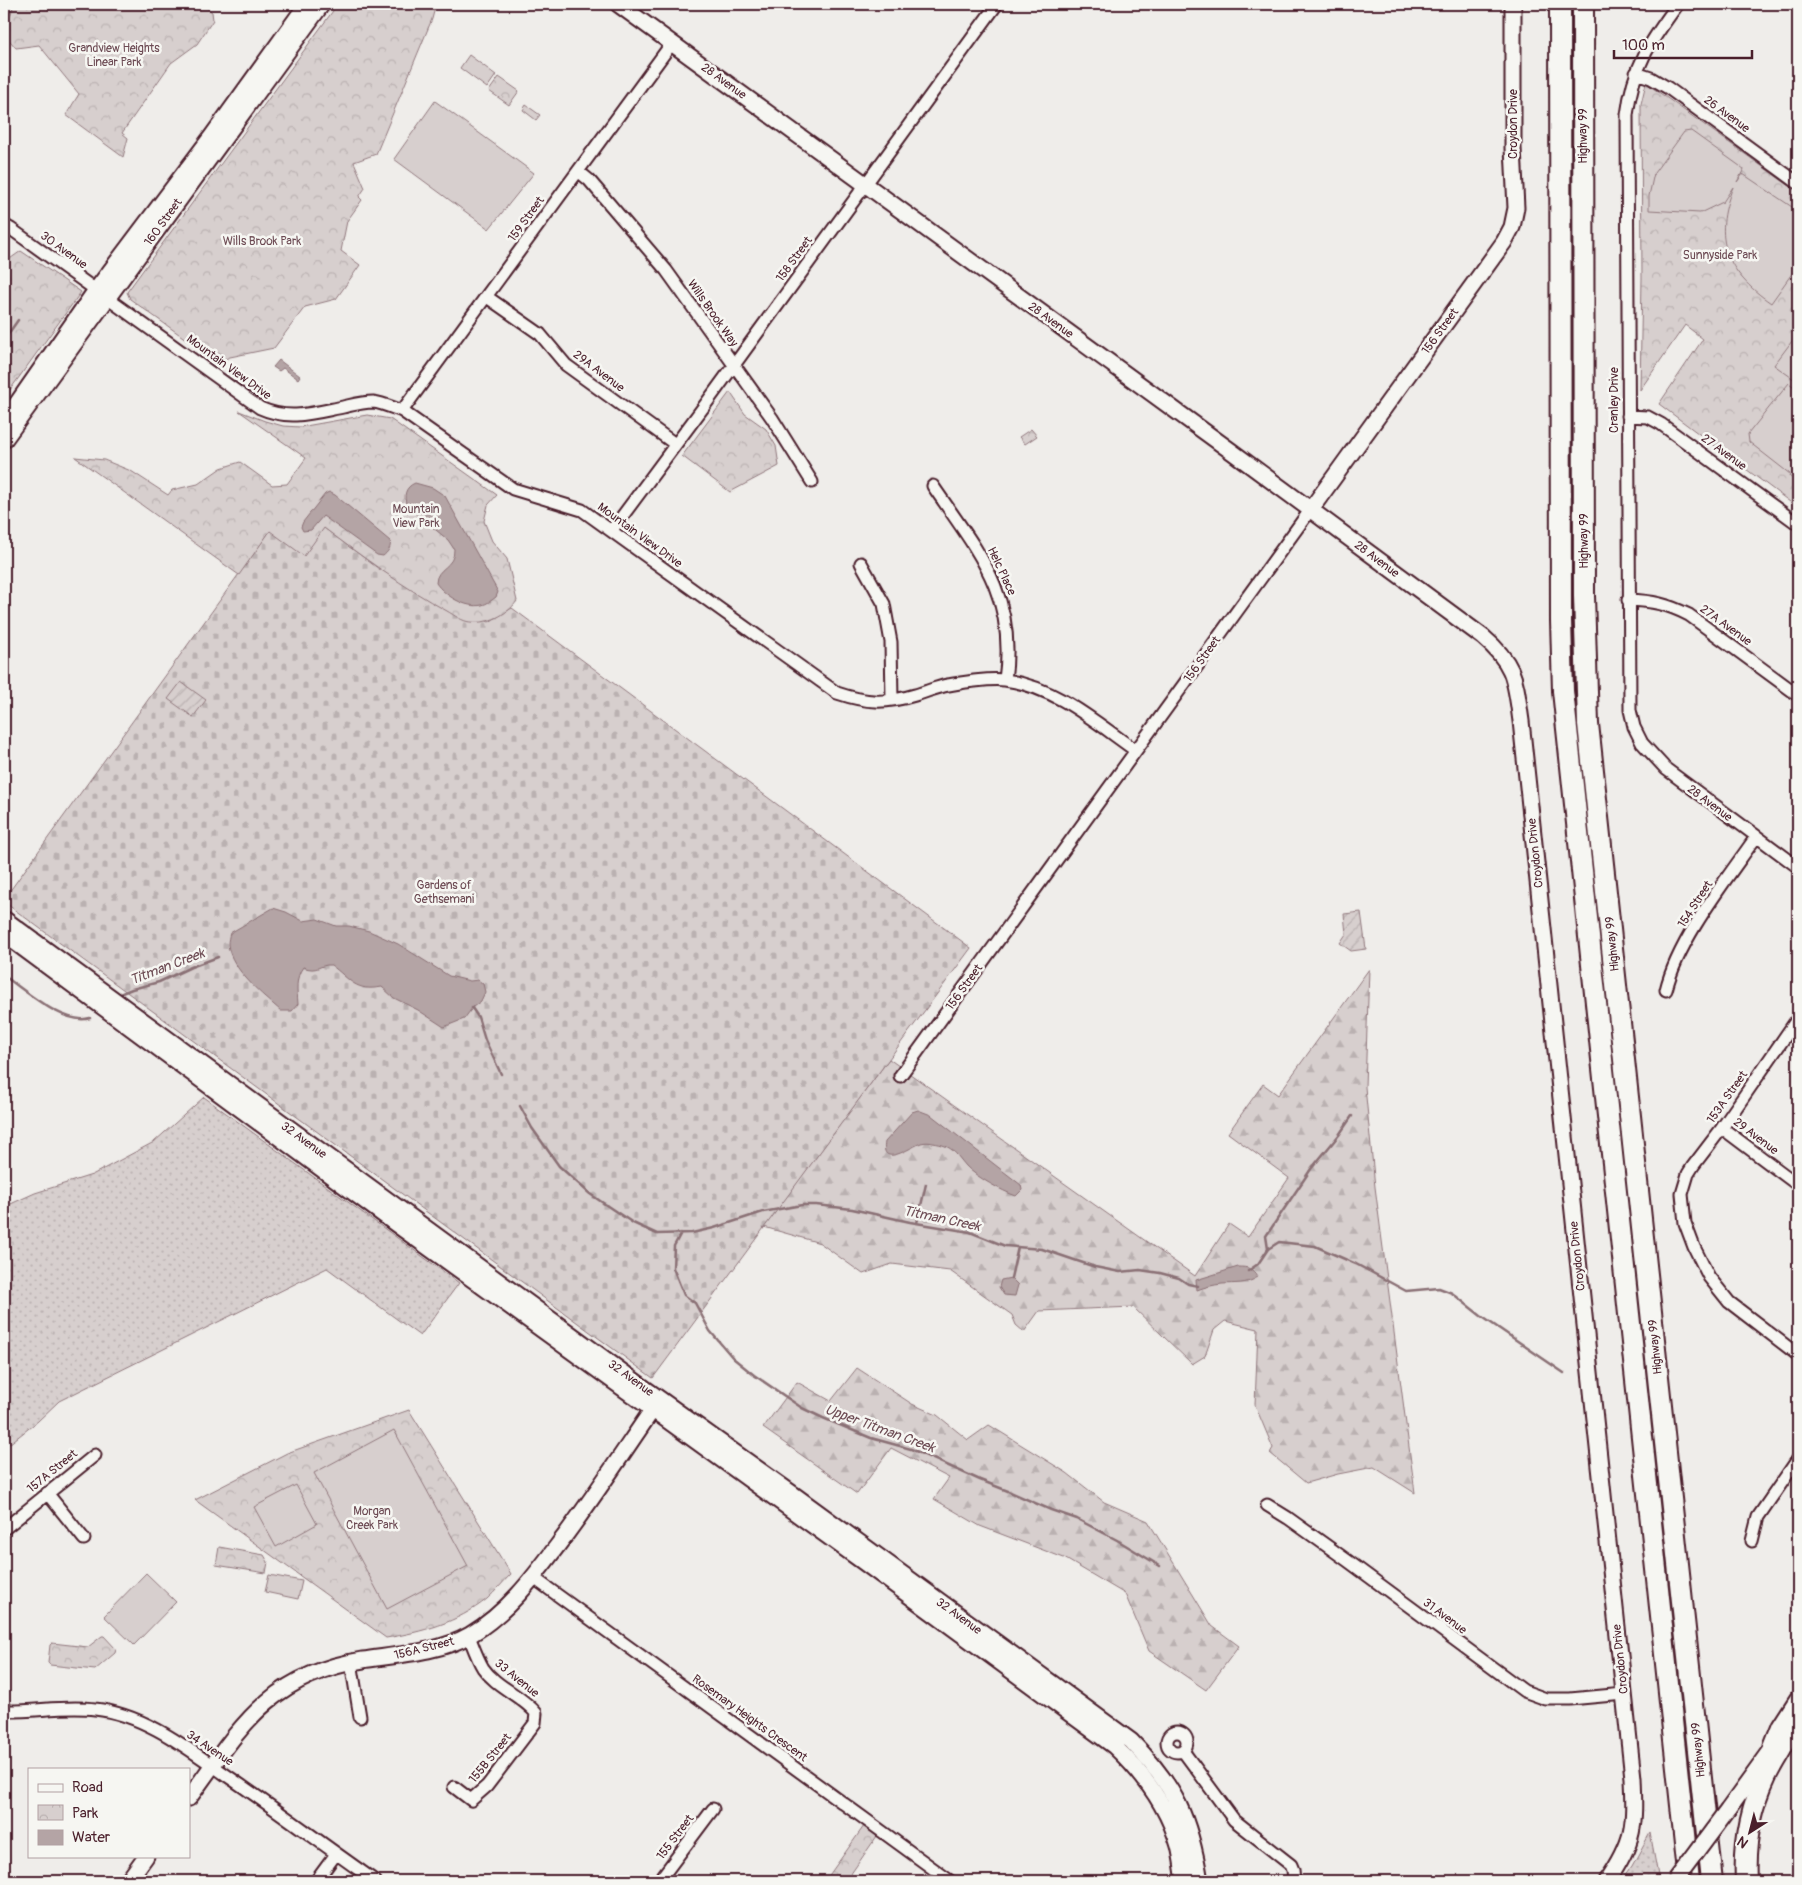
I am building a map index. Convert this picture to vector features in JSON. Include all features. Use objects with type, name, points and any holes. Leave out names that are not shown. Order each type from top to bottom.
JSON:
[{"type":"highway","name":"Highway 99","points":[[1560,4],[1563,691],[1689,1881]]},
{"type":"highway","name":"Highway 99","points":[[1583,4],[1584,596],[1588,724],[1712,1881]]},
{"type":"highway","points":[[1746,1881],[1748,1838],[1754,1807],[1767,1774],[1795,1724]]},
{"type":"main road","name":"160 Street","points":[[4,440],[102,294],[307,4]]},
{"type":"main road","name":"160 Street","points":[[4,422],[322,4]]},
{"type":"main road","name":"28 Avenue","points":[[618,4],[1483,636]]},
{"type":"main road","name":"Croydon Drive","points":[[1504,242],[1512,227],[1516,208],[1513,148],[1512,4]]},
{"type":"main road","name":"156 Street","points":[[1311,510],[1504,242]]},
{"type":"main road","name":"Croydon Drive","points":[[1483,636],[1500,651],[1509,665],[1516,686],[1520,712],[1624,1694],[1634,1810],[1631,1838],[1626,1852],[1608,1881]]},
{"type":"main road","name":"32 Avenue","points":[[4,919],[876,1571],[1092,1729],[1124,1755],[1145,1778],[1169,1818],[1180,1848],[1185,1881]]},
{"type":"main road","name":"32 Avenue","points":[[4,934],[354,1194],[656,1405],[797,1496],[1118,1730],[1146,1756],[1169,1786],[1193,1842],[1200,1881]]},
{"type":"main road","name":"156A Street","points":[[190,1797],[238,1730],[263,1704],[296,1682],[320,1670],[351,1662],[436,1648],[468,1636],[503,1612],[534,1578],[577,1520],[656,1405]]},
{"type":"main road","points":[[876,1571],[890,1574],[928,1602],[934,1603],[936,1599]]},
{"type":"main road","points":[[1770,1752],[1780,1726],[1798,1698]]},
{"type":"main road","points":[[1675,1881],[1770,1752],[1795,1724]]},
{"type":"main road","points":[[128,1881],[145,1858]]},
{"type":"street","name":"158 Street","points":[[612,530],[997,4]]},
{"type":"street","points":[[1636,72],[1645,51],[1678,4]]},
{"type":"street","name":"159 Street","points":[[402,411],[672,43]]},
{"type":"street","name":"26 Avenue","points":[[1636,72],[1652,78],[1668,88],[1798,183]]},
{"type":"street","name":"Cranley Drive","points":[[1634,728],[1630,710],[1628,600],[1627,115],[1629,96],[1636,72]]},
{"type":"street","name":"Wills Brook Way","points":[[578,171],[589,180],[666,270],[772,418],[812,482]]},
{"type":"street","name":"30 Avenue","points":[[4,225],[11,228],[102,294]]},
{"type":"street","name":"Mountain View Drive","points":[[102,294],[260,408],[270,413],[302,416],[374,402],[402,411],[513,490],[582,510],[837,693],[860,700],[881,702],[915,696],[947,685],[986,680],[1005,680],[1046,691],[1063,700],[1135,750]]},
{"type":"street","name":"29A Avenue","points":[[487,297],[540,334],[566,365],[675,444]]},
{"type":"street","name":"27 Avenue","points":[[1628,416],[1648,417],[1661,424],[1798,524]]},
{"type":"street","name":"Helc Place","points":[[933,486],[976,549],[992,577],[1004,610],[1007,628],[1008,656],[1005,680]]},
{"type":"street","name":"156 Street","points":[[900,1076],[1311,510]]},
{"type":"street","points":[[861,563],[884,604],[891,642],[892,700]]},
{"type":"street","name":"27A Avenue","points":[[1628,600],[1652,601],[1670,605],[1689,615],[1798,696]]},
{"type":"street","name":"28 Avenue","points":[[1634,728],[1642,743],[1666,769],[1798,867]]},
{"type":"street","name":"154 Street","points":[[1666,990],[1670,974],[1694,927],[1756,837]]},
{"type":"street","name":"153A Street","points":[[1798,1021],[1693,1166],[1688,1174],[1682,1194],[1685,1223],[1694,1248],[1709,1277],[1729,1302],[1798,1355]]},
{"type":"street","name":"29 Avenue","points":[[1722,1128],[1798,1185]]},
{"type":"street","name":"157A Street","points":[[4,1529],[95,1455]]},
{"type":"street","points":[[1752,1541],[1758,1517],[1798,1459]]},
{"type":"street","points":[[47,1493],[84,1539]]},
{"type":"street","name":"31 Avenue","points":[[1267,1505],[1348,1561],[1524,1691],[1546,1699],[1570,1699],[1624,1694]]},
{"type":"street","name":"Rosemary Heights Crescent","points":[[534,1578],[950,1881]]},
{"type":"street","name":"33 Avenue","points":[[468,1636],[483,1668],[496,1681],[529,1704],[536,1713]]},
{"type":"street","points":[[351,1662],[360,1717]]},
{"type":"street","name":"34 Avenue","points":[[4,1711],[76,1708],[96,1709],[122,1715],[169,1737],[268,1804],[375,1881]]},
{"type":"street","name":"155B Street","points":[[454,1787],[471,1800],[487,1786],[535,1723],[536,1713]]},
{"type":"street","points":[[1183,1751],[1234,1820],[1291,1865],[1294,1870],[1294,1881]]},
{"type":"street","name":"155 Street","points":[[659,1881],[713,1809]]},
{"type":"street","points":[[316,1881],[336,1854]]},
{"type":"green space","name":"Grandview Heights Linear Park","points":[[14,4],[202,4],[212,12],[213,20],[197,44],[171,63],[122,133],[128,138],[123,157],[66,115],[79,94],[39,45],[16,48],[4,34]]},
{"type":"green space","name":"Wills Brook Park","points":[[338,4],[436,4],[432,19],[376,154],[354,162],[365,188],[359,197],[362,200],[347,221],[341,251],[360,265],[336,299],[305,307],[274,348],[230,357],[218,362],[130,299],[127,292]]},
{"type":"green space","points":[[469,55],[496,75],[487,88],[460,68]]},
{"type":"green space","points":[[499,77],[519,91],[509,105],[489,91]]},
{"type":"green space","name":"Sunnyside Park","points":[[1646,83],[1798,192],[1798,508],[1659,404],[1703,339],[1685,325],[1640,390],[1642,278],[1641,104]]},
{"type":"green space","points":[[435,101],[534,173],[489,229],[394,159]]},
{"type":"green space","points":[[526,105],[540,115],[536,120],[523,110]]},
{"type":"green space","points":[[1691,131],[1744,169],[1737,182],[1743,174],[1798,211],[1798,265],[1771,303],[1743,279],[1727,253],[1724,223],[1733,187],[1723,202],[1700,213],[1649,210],[1649,196],[1654,173],[1684,132]]},
{"type":"green space","points":[[21,251],[81,292],[4,398],[4,263]]},
{"type":"green space","points":[[1798,333],[1798,382],[1774,365]]},
{"type":"green space","points":[[1789,383],[1798,390],[1798,483],[1789,476],[1790,474],[1749,442],[1748,434]]},
{"type":"green space","points":[[730,392],[745,414],[766,429],[776,446],[779,466],[730,492],[682,456]]},
{"type":"green space","name":"Mountain View Park","points":[[239,411],[283,426],[300,427],[367,415],[390,419],[497,495],[488,505],[484,521],[492,541],[507,559],[517,601],[503,614],[490,620],[484,622],[465,621],[399,582],[324,528],[304,556],[270,531],[239,575],[75,457],[104,460],[131,471],[168,495],[172,490],[198,484],[221,468],[240,462],[272,485],[287,484],[306,458]]},
{"type":"green space","points":[[1031,429],[1037,436],[1025,444],[1019,437]]},
{"type":"green space","name":"Gardens of Gethsemani","points":[[324,528],[379,569],[489,622],[512,608],[971,948],[653,1378],[4,902],[4,899],[270,531]]},
{"type":"green space","points":[[181,682],[206,700],[193,717],[168,699]]},
{"type":"green space","points":[[1361,912],[1366,949],[1351,951],[1340,943],[1346,934],[1344,914]]},
{"type":"green space","points":[[1369,969],[1365,1087],[1375,1187],[1415,1493],[1374,1467],[1306,1483],[1270,1453],[1273,1448],[1255,1405],[1258,1329],[1225,1321],[1214,1330],[1205,1356],[1192,1364],[1133,1307],[1039,1311],[1024,1332],[1016,1325],[1012,1315],[950,1271],[892,1264],[863,1274],[820,1243],[764,1227],[889,1059],[1195,1276],[1229,1224],[1248,1237],[1289,1178],[1228,1133],[1263,1084],[1278,1095]]},
{"type":"green space","points":[[204,1097],[459,1283],[420,1336],[327,1268],[59,1401],[38,1421],[4,1448],[4,1207],[35,1193],[92,1175],[154,1142]]},
{"type":"green space","points":[[857,1368],[912,1404],[937,1415],[968,1440],[989,1425],[1067,1473],[1104,1502],[1148,1521],[1212,1626],[1239,1646],[1206,1690],[1149,1651],[1125,1594],[1064,1558],[980,1526],[934,1499],[949,1478],[891,1448],[857,1494],[763,1428],[797,1382],[831,1401]]},
{"type":"green space","name":"Morgan Creek Park","points":[[409,1410],[511,1574],[487,1599],[451,1620],[413,1633],[386,1638],[195,1500],[287,1453]]},
{"type":"green space","points":[[394,1430],[468,1566],[387,1609],[314,1473]]},
{"type":"green space","points":[[296,1485],[317,1524],[276,1547],[254,1507]]},
{"type":"green space","points":[[219,1547],[264,1555],[268,1562],[266,1573],[216,1565]]},
{"type":"green space","points":[[146,1573],[176,1602],[134,1645],[104,1616]]},
{"type":"green space","points":[[269,1575],[302,1581],[298,1599],[265,1592]]},
{"type":"green space","points":[[102,1636],[116,1649],[115,1653],[95,1670],[50,1665],[48,1663],[50,1645],[52,1643],[88,1647]]},
{"type":"green space","points":[[864,1826],[877,1836],[846,1881],[825,1881]]},
{"type":"green space","points":[[1650,1833],[1659,1881],[1621,1881],[1632,1866]]},
{"type":"water","points":[[279,360],[300,376],[298,379],[283,368],[279,371],[273,367]]},
{"type":"water","points":[[415,483],[433,488],[445,496],[498,592],[496,597],[489,602],[476,606],[463,603],[444,592],[436,583],[439,574],[452,560],[454,549],[448,540],[407,506],[405,499],[407,489]]},
{"type":"water","points":[[329,492],[390,541],[390,548],[385,555],[377,555],[323,516],[311,530],[303,531],[301,527],[303,522],[325,494]]},
{"type":"water","points":[[273,908],[303,921],[317,919],[336,926],[349,926],[369,931],[398,944],[449,976],[470,981],[478,980],[483,984],[485,992],[481,1001],[473,1007],[464,1019],[444,1027],[418,1010],[394,998],[382,987],[365,988],[354,984],[331,965],[315,969],[303,967],[298,980],[298,1004],[292,1011],[281,1011],[257,990],[241,972],[230,953],[228,944],[230,933]]},
{"type":"water","points":[[918,1110],[931,1115],[1021,1185],[1022,1190],[1016,1196],[1004,1191],[976,1175],[952,1150],[940,1144],[922,1143],[897,1154],[887,1154],[885,1142],[912,1112]]},
{"type":"water","points":[[1238,1267],[1250,1269],[1258,1277],[1245,1282],[1219,1284],[1197,1290],[1196,1280]]},
{"type":"water","points":[[1011,1278],[1018,1285],[1015,1296],[1004,1295],[999,1287],[1001,1280]]},
{"type":"waterway","points":[[4,340],[18,320]]},
{"type":"waterway","name":"Titman Creek","points":[[122,993],[159,982],[218,957]]},
{"type":"waterway","name":"Titman Creek","points":[[4,976],[57,1012],[69,1017],[90,1018]]},
{"type":"waterway","points":[[472,1008],[478,1017],[485,1040],[501,1074]]},
{"type":"waterway","name":"Titman Creek","points":[[520,1106],[532,1128],[559,1166],[590,1194],[633,1223],[657,1234],[692,1233],[763,1212],[802,1205],[816,1205],[852,1209],[910,1222],[970,1232],[1005,1246],[1042,1249],[1095,1267],[1120,1272],[1140,1270],[1160,1273],[1198,1286]]},
{"type":"waterway","name":"Titman Creek","points":[[1248,1271],[1258,1264],[1268,1249],[1266,1236],[1311,1169],[1352,1116]]},
{"type":"waterway","points":[[917,1223],[926,1184]]},
{"type":"waterway","name":"Upper Titman Creek","points":[[681,1233],[674,1246],[673,1268],[684,1295],[695,1303],[710,1331],[733,1358],[754,1375],[802,1408],[823,1418],[871,1438],[911,1449],[1051,1510],[1077,1519],[1160,1566]]},
{"type":"waterway","points":[[1268,1249],[1279,1242],[1315,1246],[1356,1264],[1406,1291],[1439,1288],[1452,1293],[1481,1316],[1564,1373]]},
{"type":"waterway","points":[[1011,1278],[1018,1247]]}]
